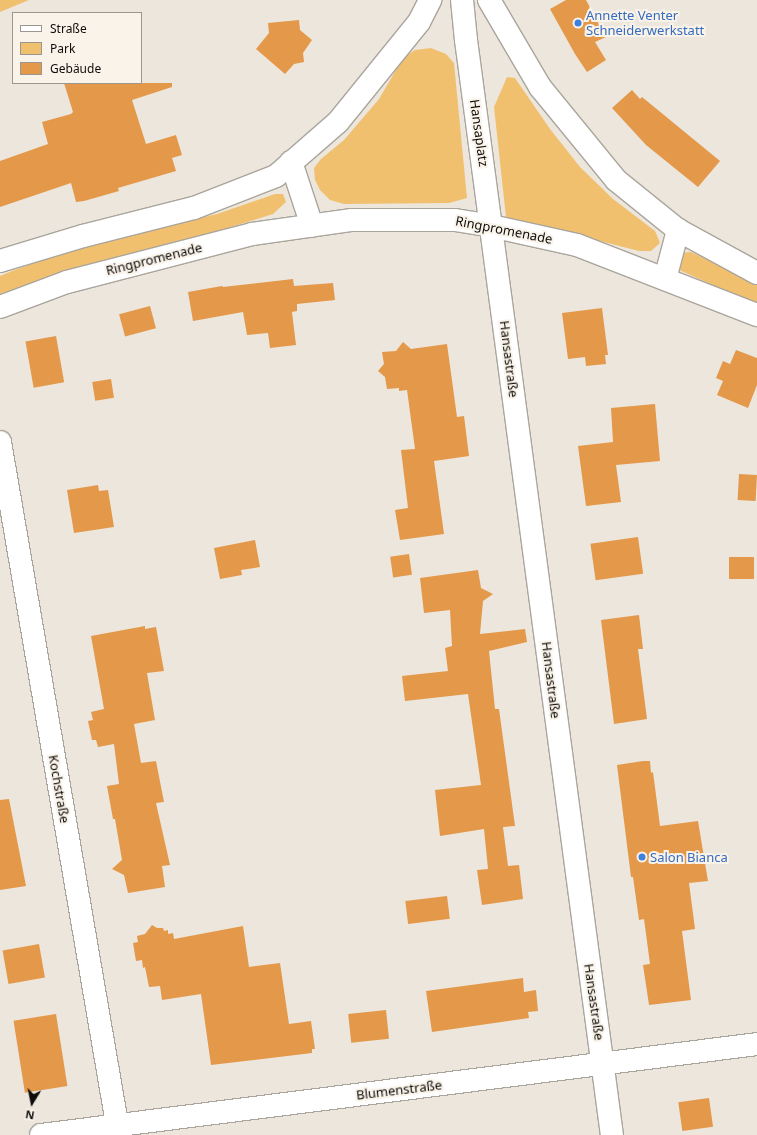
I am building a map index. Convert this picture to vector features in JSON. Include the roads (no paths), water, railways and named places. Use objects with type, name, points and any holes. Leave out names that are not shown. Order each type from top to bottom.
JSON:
[{"type":"street","points":[[0,261],[83,236],[194,208],[276,176],[338,122],[419,22],[430,0]]},
{"type":"street","name":"Hansaplatz","points":[[462,0],[491,226]]},
{"type":"street","points":[[489,0],[540,87],[611,174],[678,230],[757,273]]},
{"type":"street","points":[[291,162],[312,226]]},
{"type":"street","name":"Ringpromenade","points":[[0,306],[67,282],[252,234],[352,220],[455,220],[491,226],[577,245],[757,315]]},
{"type":"street","name":"Hansastraße","points":[[491,226],[612,1135]]},
{"type":"street","points":[[665,279],[678,230]]},
{"type":"street","name":"Kochstraße","points":[[0,442],[118,1130]]},
{"type":"street","name":"Blumenstraße","points":[[41,1135],[118,1130],[757,1044]]},
{"type":"place","name":"Annette Venter Schneiderwerkstatt","points":[[578,23]]},
{"type":"place","name":"Salon Bianca","points":[[642,857]]}]
